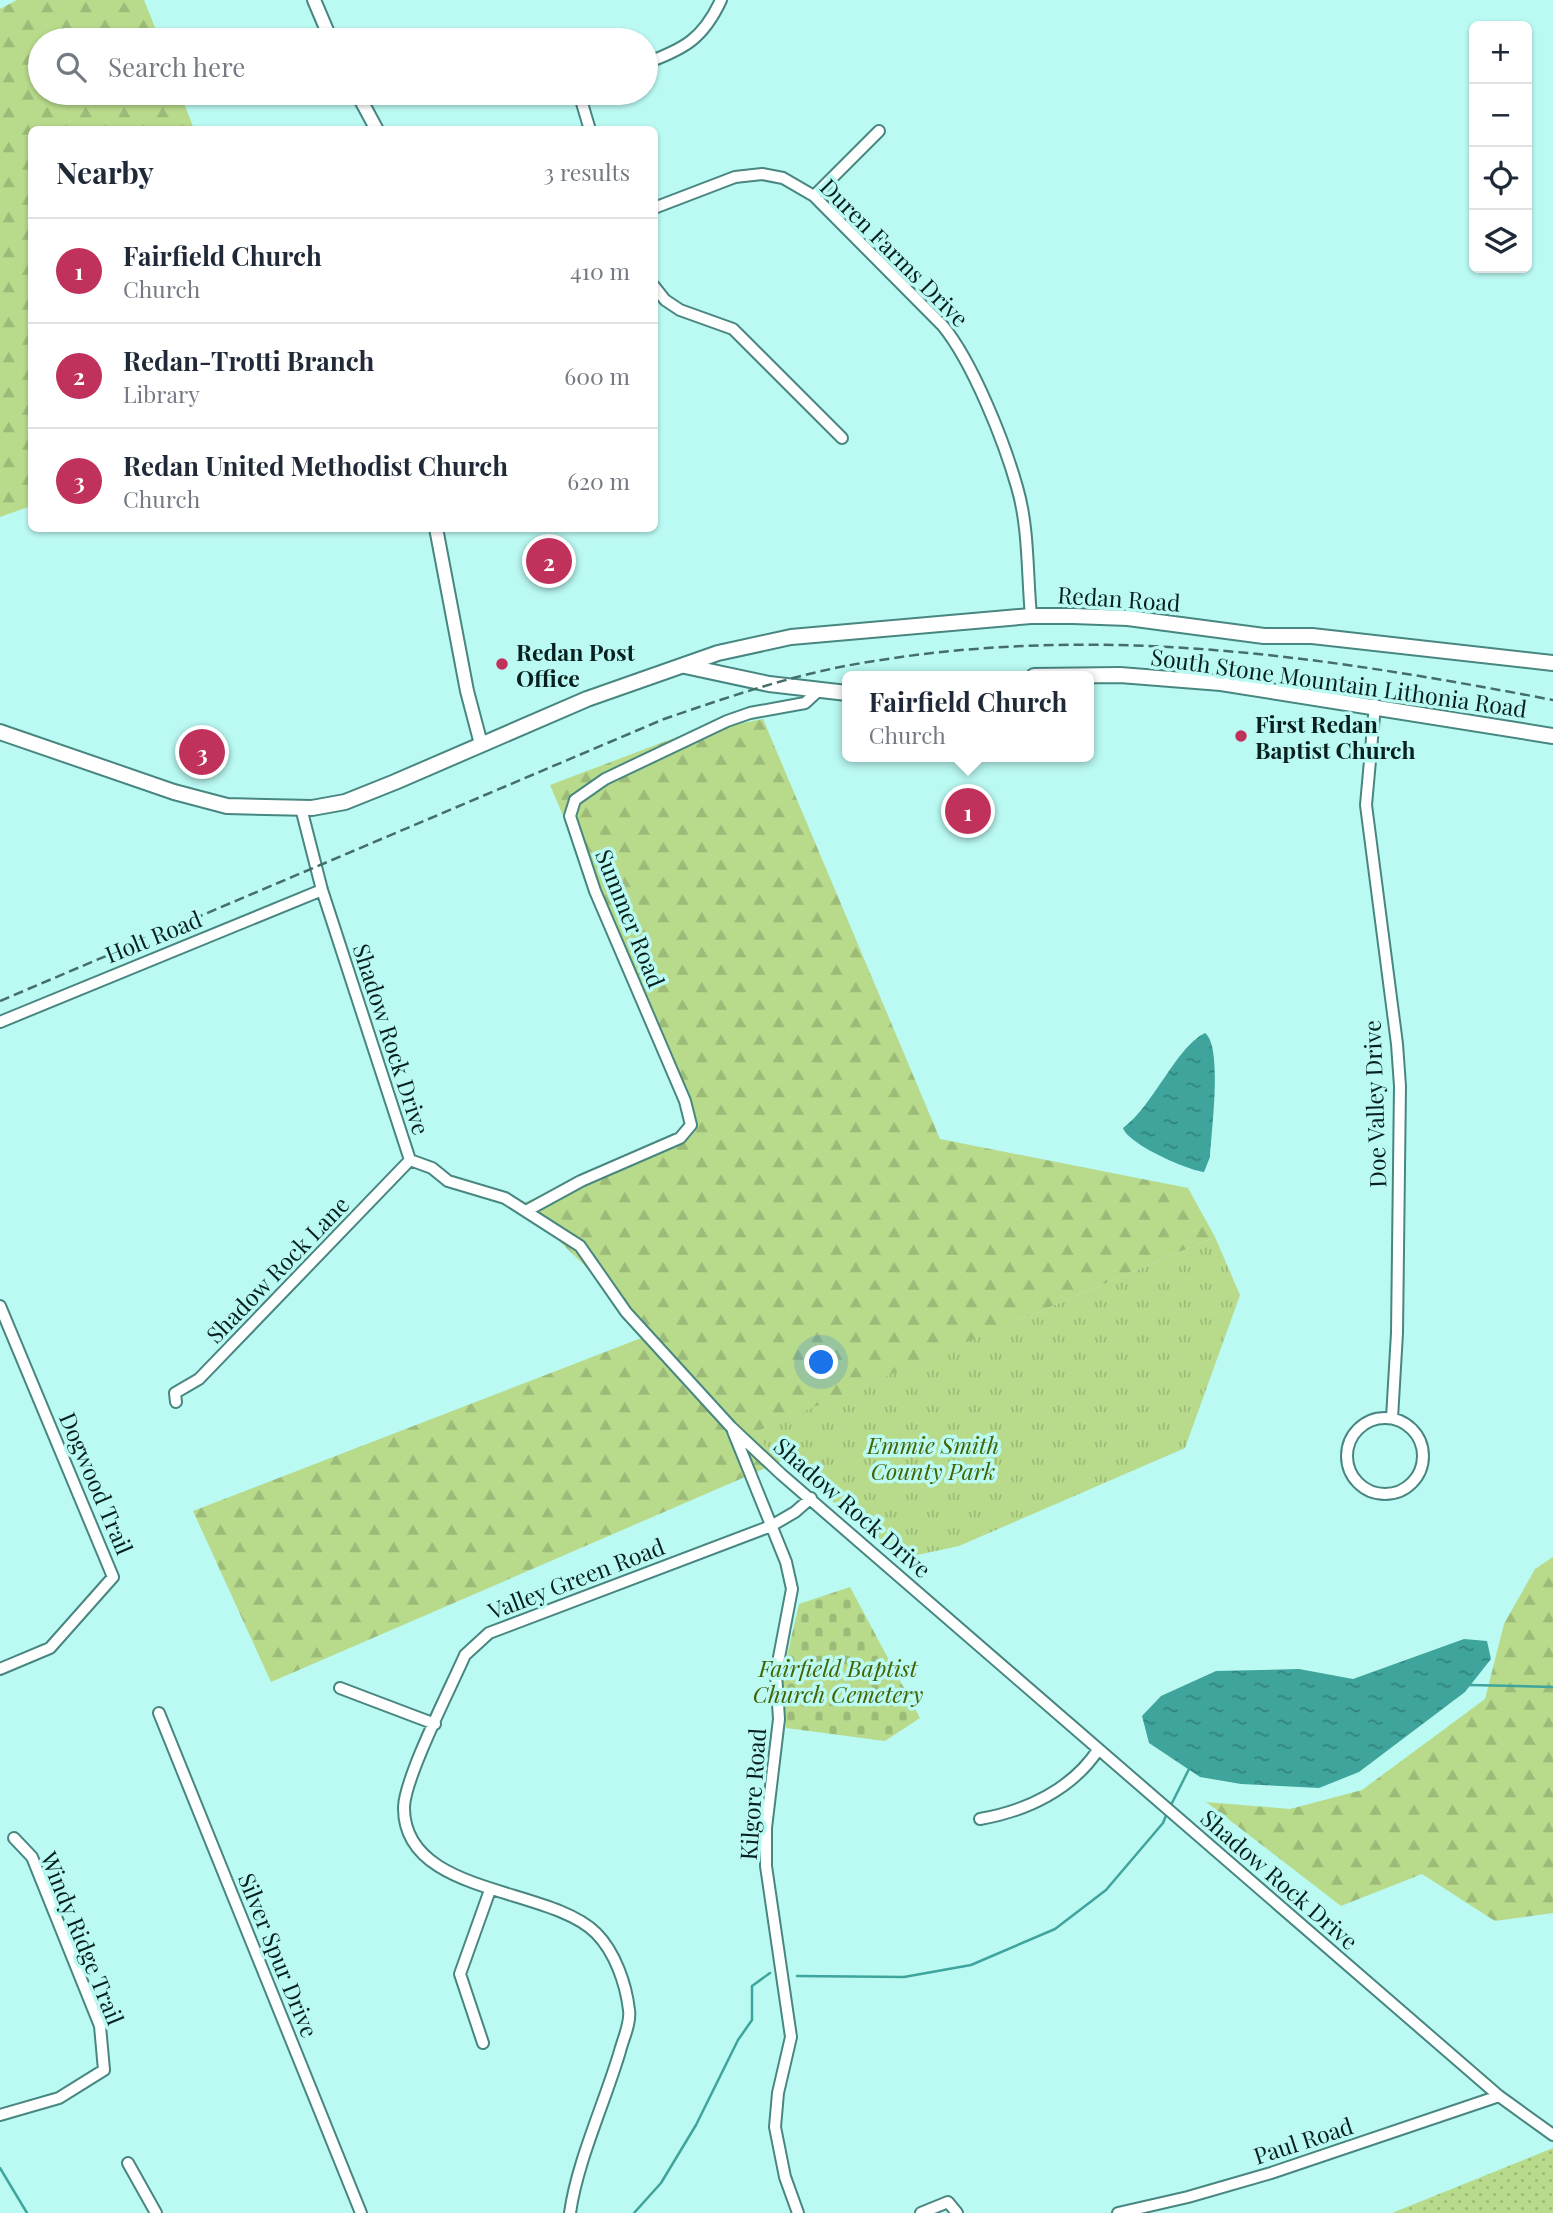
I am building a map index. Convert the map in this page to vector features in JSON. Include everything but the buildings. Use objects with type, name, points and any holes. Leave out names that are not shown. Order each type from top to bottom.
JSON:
[{"type":"main road","name":"Redan Road","points":[[685,666],[718,653],[791,637],[1031,616],[1121,617],[1255,635],[1312,636],[1553,663]]},
{"type":"main road","points":[[0,732],[174,792],[227,806],[301,808],[345,802],[587,699],[685,666],[817,692],[842,693]]},
{"type":"main road","name":"South Stone Mountain Lithonia Road","points":[[1094,675],[1176,678],[1375,705],[1553,736]]},
{"type":"street","points":[[314,0],[326,28]]},
{"type":"street","points":[[658,58],[683,49],[713,17],[721,0]]},
{"type":"street","points":[[363,105],[375,126]]},
{"type":"street","points":[[583,105],[589,126]]},
{"type":"street","points":[[814,196],[879,131]]},
{"type":"street","name":"Duren Farms Drive","points":[[658,206],[735,177],[762,174],[783,178],[814,196],[943,326],[967,362],[1018,488],[1031,616]]},
{"type":"street","points":[[658,291],[665,300],[680,310],[733,329],[842,438]]},
{"type":"street","points":[[437,532],[467,691],[481,744]]},
{"type":"street","name":"Summer Road","points":[[526,1211],[581,1181],[680,1138],[691,1125],[685,1101],[583,858],[570,816],[575,800],[605,779],[727,721],[750,713],[805,703],[817,692]]},
{"type":"street","name":"Doe Valley Drive","points":[[1375,705],[1366,805],[1400,1086],[1397,1334],[1392,1418]]},
{"type":"street","name":"Shadow Rock Drive","points":[[301,808],[321,890],[410,1160],[432,1168],[448,1181],[505,1198],[580,1246],[626,1312],[732,1427],[1499,2096],[1553,2135]]},
{"type":"street","name":"Holt Road","points":[[0,1022],[321,890]]},
{"type":"street","name":"Shadow Rock Lane","points":[[176,1402],[175,1394],[200,1379],[410,1160]]},
{"type":"street","name":"Dogwood Trail","points":[[0,1306],[113,1577],[50,1648],[0,1669]]},
{"type":"street","points":[[1392,1418],[1411,1428],[1419,1438],[1422,1462],[1410,1484],[1400,1491],[1375,1493],[1355,1479],[1347,1454],[1350,1441],[1367,1422],[1392,1418]]},
{"type":"street","name":"Kilgore Road","points":[[732,1427],[786,1562],[792,1588],[776,1673],[779,1719],[766,1828],[766,1866],[791,2037],[778,2093],[775,2127],[785,2177],[797,2213]]},
{"type":"street","name":"Valley Green Road","points":[[570,2213],[630,2014],[628,1999],[613,1956],[596,1933],[549,1907],[490,1889],[439,1867],[423,1854],[405,1819],[404,1804],[465,1655],[489,1633],[771,1526],[795,1512],[811,1497]]},
{"type":"street","points":[[340,1688],[435,1724]]},
{"type":"street","name":"Silver Spur Drive","points":[[159,1713],[360,2213]]},
{"type":"street","points":[[980,1819],[1002,1815],[1036,1802],[1065,1785],[1086,1768],[1098,1749]]},
{"type":"street","name":"Windy Ridge Trail","points":[[0,2115],[60,2098],[104,2070],[100,2026],[32,1857],[14,1838]]},
{"type":"street","points":[[483,2043],[460,1974],[490,1889]]},
{"type":"street","name":"Paul Road","points":[[1118,2213],[1188,2197],[1259,2176],[1499,2096]]},
{"type":"street","points":[[128,2163],[156,2213]]},
{"type":"street","points":[[921,2213],[948,2202],[957,2213]]},
{"type":"green space","points":[[17,0],[144,0],[155,28],[28,28],[28,105],[185,105],[193,126],[28,126],[28,507],[0,517],[0,9]]},
{"type":"green space","points":[[763,719],[940,1139],[1188,1188],[1215,1237],[754,1433],[782,1461],[271,1682],[193,1511],[649,1335],[612,1292],[521,1204],[696,1129],[550,785],[682,735]]},
{"type":"green space","name":"Emmie Smith County Park","points":[[1215,1237],[1240,1295],[1185,1448],[959,1546],[903,1558],[782,1461],[753,1433]]},
{"type":"green space","points":[[1553,1557],[1553,1913],[1495,1921],[1422,1874],[1341,1906],[1206,1802],[1290,1809],[1362,1790],[1485,1699],[1504,1624],[1535,1569]]},
{"type":"green space","name":"Fairfield Baptist Church Cemetery","points":[[850,1587],[920,1718],[885,1741],[786,1728],[783,1673],[799,1604]]},
{"type":"green space","points":[[1553,2148],[1553,2213],[1392,2213]]},
{"type":"water","points":[[1205,1033],[1214,1054],[1215,1091],[1210,1157],[1204,1172],[1146,1148],[1123,1128],[1145,1105],[1184,1051]]},
{"type":"water","points":[[1464,1639],[1487,1641],[1491,1659],[1465,1692],[1359,1772],[1319,1788],[1241,1784],[1200,1777],[1149,1743],[1142,1716],[1161,1696],[1216,1671],[1299,1669],[1353,1679]]},
{"type":"waterway","points":[[1470,1685],[1553,1687]]},
{"type":"waterway","points":[[1170,1807],[1189,1769]]},
{"type":"waterway","points":[[797,1976],[904,1977],[971,1965],[1055,1929],[1106,1890],[1163,1823],[1167,1813]]},
{"type":"waterway","points":[[634,2213],[661,2183],[696,2125],[738,2040],[752,2020],[752,1986],[770,1973]]},
{"type":"waterway","points":[[0,2168],[27,2213]]},
{"type":"railway","points":[[0,1001],[664,719],[816,672],[868,662],[955,651],[1042,645],[1127,645],[1297,658],[1553,700]]},
{"type":"place","name":"Redan-Trotti Branch","points":[[549,561]]},
{"type":"place","name":"Redan Post Office","points":[[502,664]]},
{"type":"place","name":"First Redan Baptist Church","points":[[1241,736]]},
{"type":"place","name":"Redan United Methodist Church","points":[[202,752]]},
{"type":"place","name":"Fairfield Church","points":[[968,811]]}]
